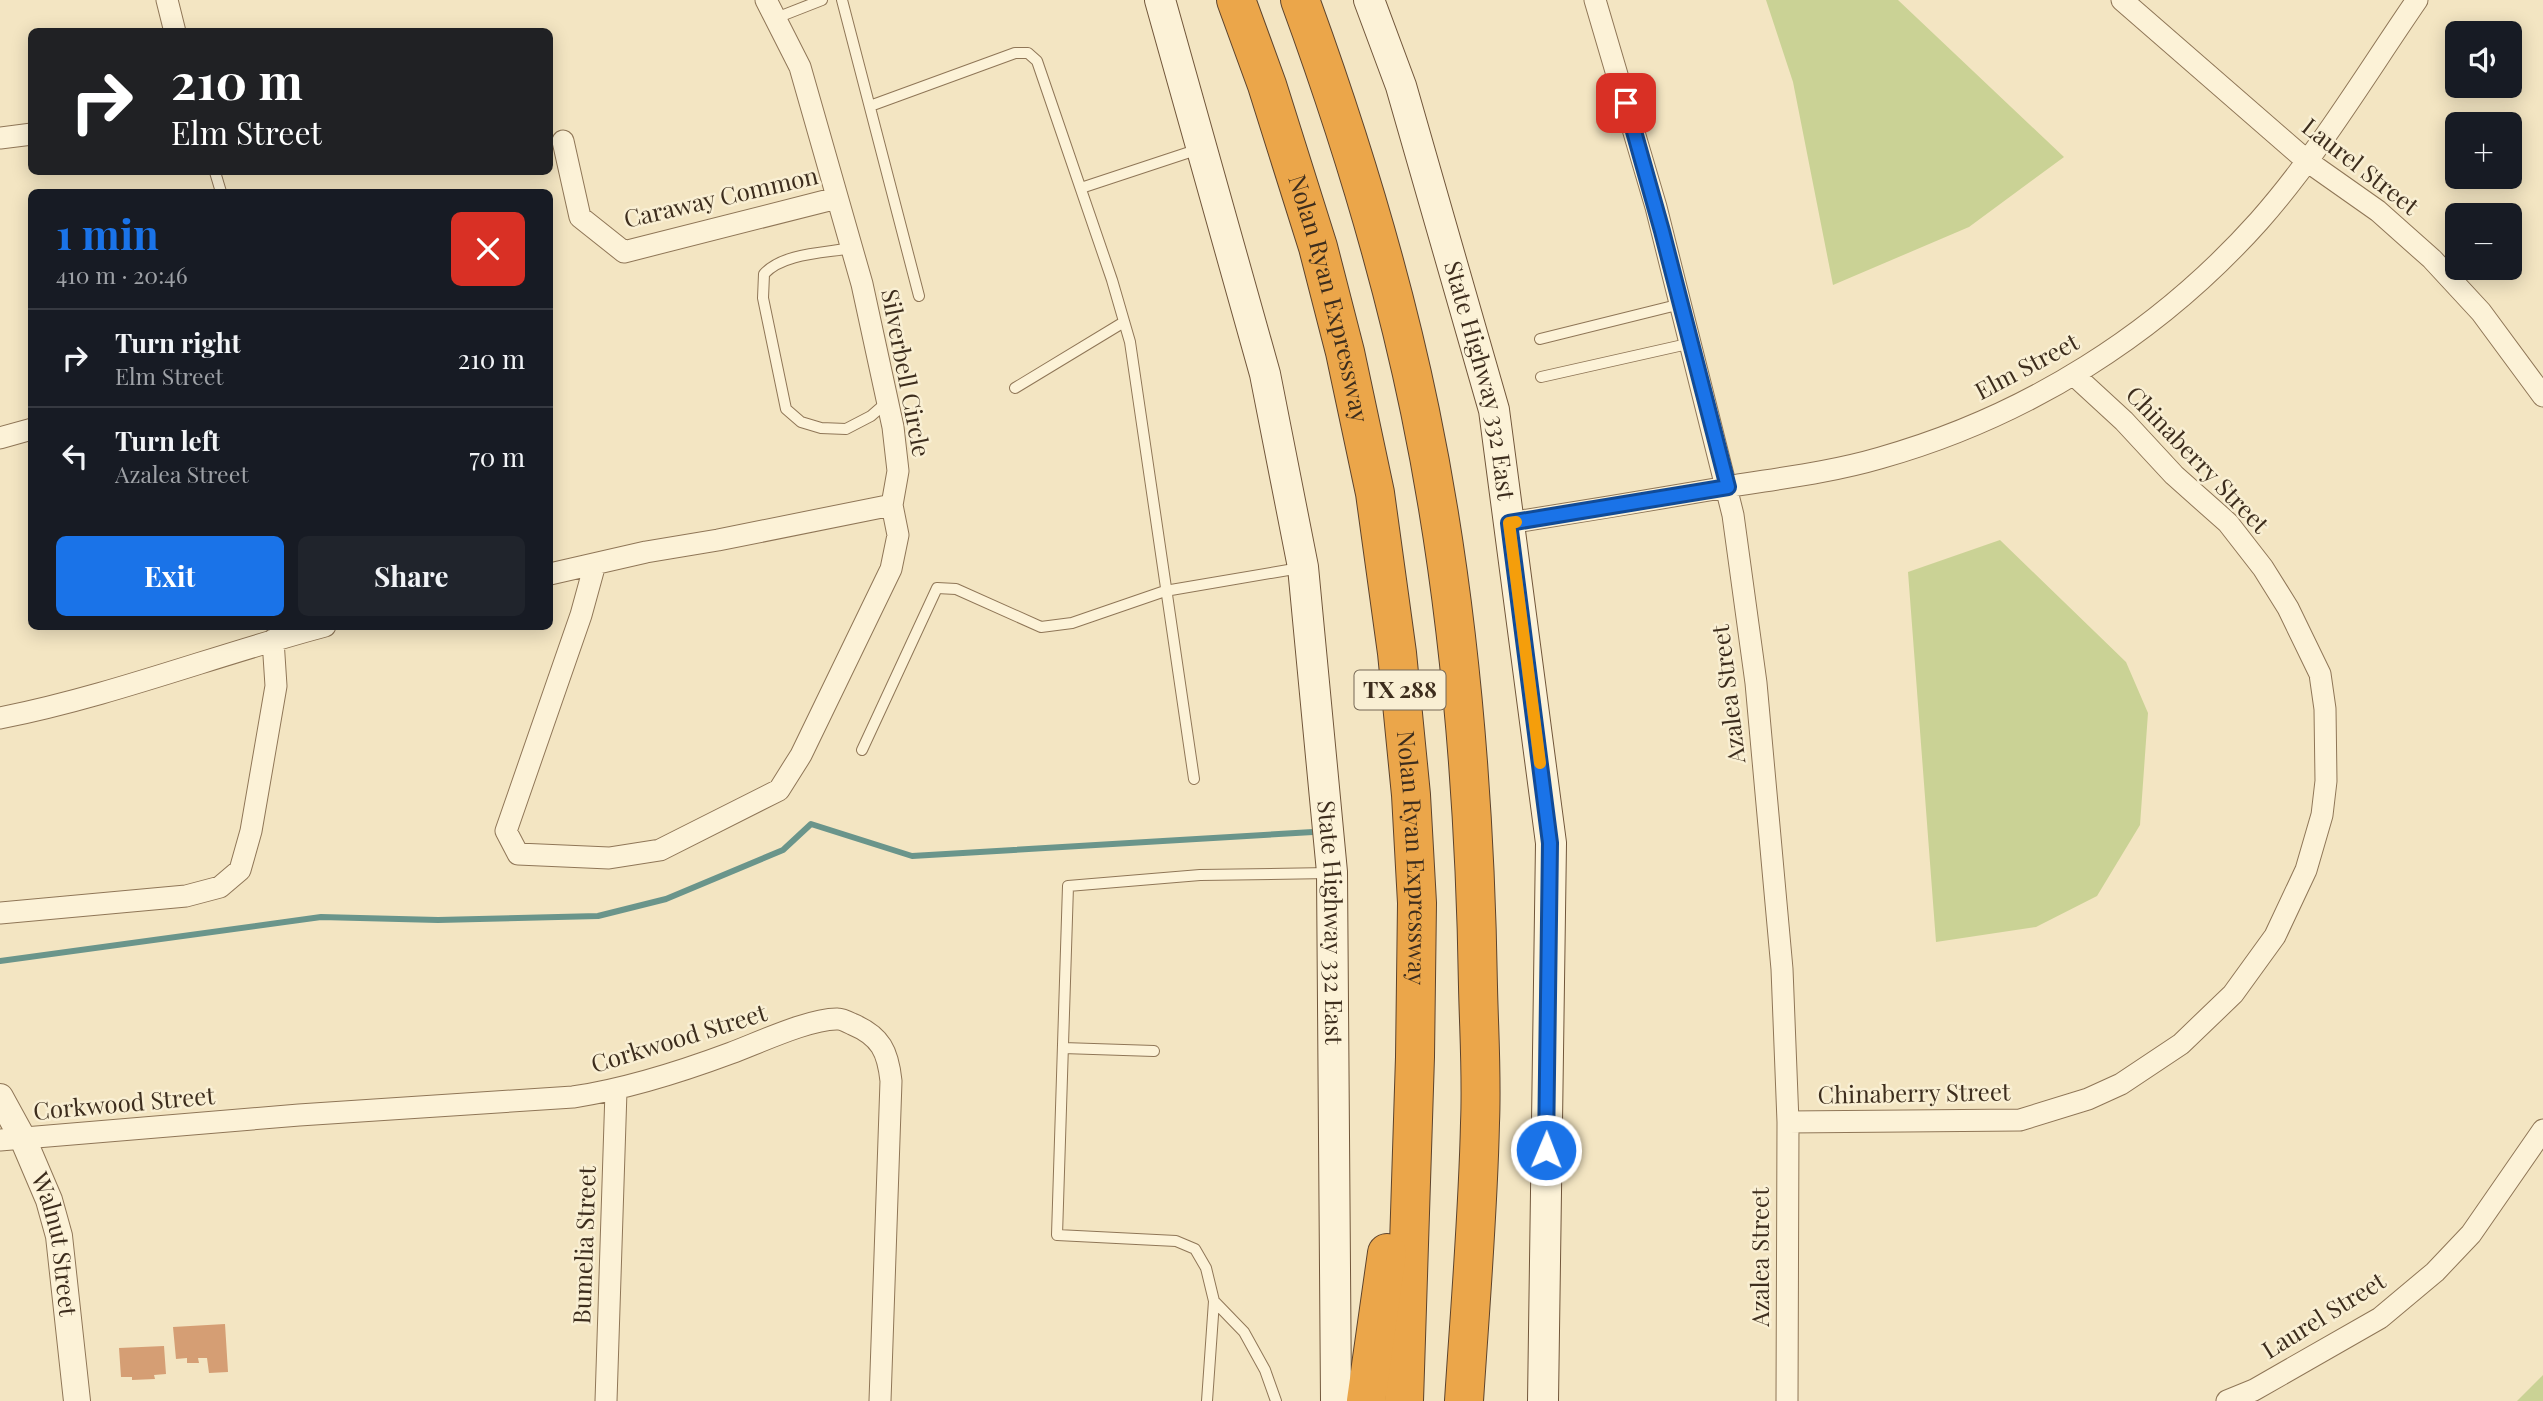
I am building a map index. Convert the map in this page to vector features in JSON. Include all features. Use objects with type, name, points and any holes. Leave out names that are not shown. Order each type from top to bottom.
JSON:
[{"type":"highway","name":"Nolan Ryan Expressway","points":[[1236,0],[1267,85],[1318,247],[1345,352],[1375,493],[1397,653],[1411,795],[1417,903],[1404,1401]]},
{"type":"highway","name":"TX 288","points":[[1300,0],[1354,160],[1395,302],[1434,483],[1457,646],[1471,790],[1477,900],[1480,1122],[1464,1401]]},
{"type":"highway","points":[[1366,1401],[1415,1057]]},
{"type":"main road","name":"State Highway 332 East","points":[[1160,0],[1265,374],[1303,567],[1332,873],[1336,1401]]},
{"type":"main road","name":"State Highway 332 East","points":[[1370,0],[1401,86],[1494,410],[1550,843],[1543,1401]]},
{"type":"street","points":[[167,0],[174,28]]},
{"type":"street","name":"Azalea Street","points":[[1595,0],[1641,155],[1728,487],[1756,683],[1786,1042],[1787,1401]]},
{"type":"street","name":"Laurel Street","points":[[2122,0],[2307,161],[2378,211],[2432,259],[2481,312],[2543,396]]},
{"type":"street","name":"Elm Street","points":[[1509,523],[1813,473],[1878,459],[1935,441],[2001,414],[2074,375],[2126,341],[2182,297],[2259,221],[2307,161],[2417,0]]},
{"type":"street","name":"Silverbell Circle","points":[[595,564],[581,615],[506,831],[518,854],[609,858],[660,850],[779,790],[801,755],[891,569],[898,535],[892,505],[898,471],[887,402],[862,284],[800,67],[771,9]]},
{"type":"street","points":[[0,138],[28,134]]},
{"type":"street","name":"Caraway Common","points":[[563,141],[580,217],[624,252],[837,198]]},
{"type":"street","name":"Chinaberry Street","points":[[1787,1122],[2020,1120],[2088,1099],[2121,1084],[2181,1044],[2233,994],[2275,936],[2306,870],[2322,815],[2326,781],[2325,709],[2320,674],[2288,608],[2263,568],[2228,523],[2174,475],[2124,421],[2074,375]]},
{"type":"street","points":[[0,438],[28,430]]},
{"type":"street","points":[[553,574],[646,552],[892,505]]},
{"type":"street","points":[[0,718],[107,693],[310,630]]},
{"type":"street","points":[[0,913],[186,896],[220,887],[240,870],[251,831],[276,686],[273,640]]},
{"type":"street","name":"Corkwood Street","points":[[12,1140],[299,1115],[573,1097],[616,1091],[707,1062],[810,1024],[838,1018],[860,1027],[880,1042],[889,1062],[891,1081],[880,1401]]},
{"type":"street","name":"Bumelia Street","points":[[606,1401],[616,1091]]},
{"type":"street","name":"Walnut Street","points":[[0,1097],[12,1140],[48,1200],[59,1236],[77,1401]]},
{"type":"street","name":"Laurel Street","points":[[2227,1401],[2254,1390],[2380,1318],[2435,1272],[2471,1234],[2543,1130]]},
{"type":"lane","points":[[771,9],[822,0]]},
{"type":"lane","points":[[842,0],[919,296]]},
{"type":"lane","points":[[870,106],[1015,53],[1028,53],[1037,61],[1112,280],[1130,342],[1194,779]]},
{"type":"lane","points":[[1081,188],[1202,148]]},
{"type":"lane","points":[[852,248],[794,258],[778,264],[764,274],[763,298],[786,408],[801,422],[821,428],[846,429],[871,416],[887,402]]},
{"type":"lane","points":[[1540,339],[1681,304]]},
{"type":"lane","points":[[1015,388],[1124,322]]},
{"type":"lane","points":[[1541,377],[1692,343]]},
{"type":"lane","points":[[862,750],[936,588],[956,589],[1041,628],[1072,623],[1165,591],[1303,567]]},
{"type":"lane","points":[[1207,1401],[1214,1301],[1206,1268],[1195,1249],[1176,1241],[1057,1235],[1068,886],[1200,875],[1332,873]]},
{"type":"lane","points":[[1063,1048],[1154,1051]]},
{"type":"lane","points":[[1214,1301],[1244,1332],[1265,1370],[1276,1401]]},
{"type":"green space","points":[[1766,0],[1898,0],[2064,157],[1969,227],[1833,285],[1793,82]]},
{"type":"green space","points":[[2000,540],[2126,662],[2148,713],[2140,825],[2097,896],[2036,927],[1936,942],[1908,572]]},
{"type":"green space","points":[[2543,1375],[2543,1401],[2517,1401]]},
{"type":"building","points":[[225,1324],[228,1372],[209,1373],[207,1358],[198,1358],[199,1363],[187,1363],[187,1358],[176,1359],[173,1327]]},
{"type":"building","points":[[164,1346],[166,1374],[154,1375],[155,1379],[132,1380],[132,1377],[121,1377],[119,1348]]},
{"type":"waterway","points":[[0,961],[321,917],[438,920],[598,916],[666,899],[783,850],[811,824],[912,856],[1313,832]]},
{"type":"slow traffic","points":[[1516,522],[1509,523],[1540,763]]},
{"type":"route","points":[[1546,1150],[1550,843],[1509,523],[1728,487],[1693,346],[1626,103]]}]
